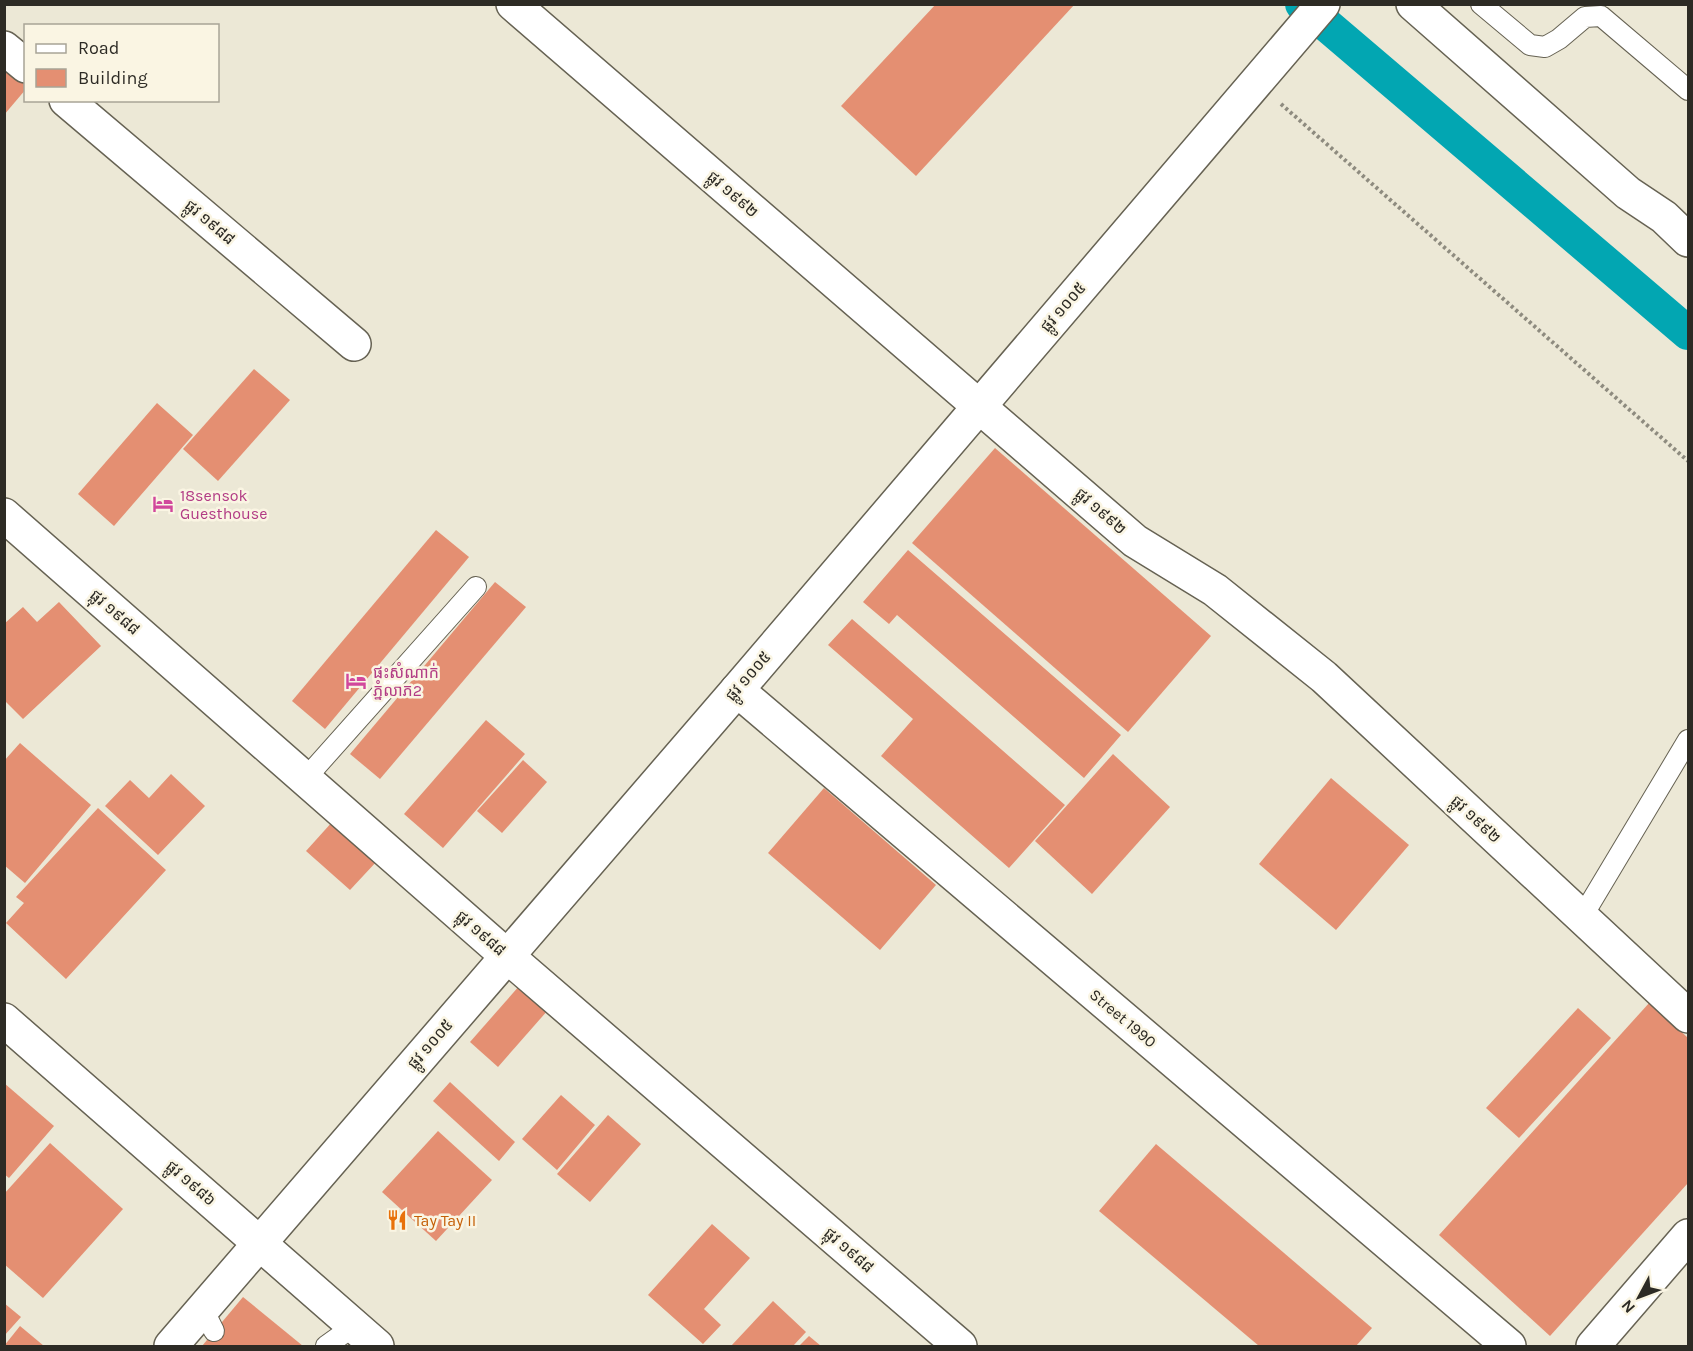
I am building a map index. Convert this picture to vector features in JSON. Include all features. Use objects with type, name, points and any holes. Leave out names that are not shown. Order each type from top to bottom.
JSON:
[{"type":"street","name":"ផ្លូវ ១៩៩២","points":[[513,4],[1135,541],[1215,590],[1324,677],[1689,1016]]},
{"type":"street","name":"ផ្លូវ ១០០៥","points":[[171,1347],[209,1320],[259,1243],[737,690],[1323,4]]},
{"type":"street","points":[[1413,4],[1628,193],[1664,217],[1689,240]]},
{"type":"street","points":[[4,48],[24,64]]},
{"type":"street","name":"ផ្លូវ ១៩៨៨","points":[[68,102],[354,344]]},
{"type":"street","name":"ផ្លុវ ១៩៨៨","points":[[4,515],[507,956],[960,1347]]},
{"type":"street","name":"Street 1990","points":[[737,690],[1509,1347]]},
{"type":"street","name":"ផ្លូវ ១៩៨៦","points":[[4,1020],[366,1336]]},
{"type":"street","points":[[1593,1347],[1689,1236]]},
{"type":"lane","points":[[1481,4],[1530,45],[1545,47],[1559,39],[1586,17],[1601,16],[1689,90]]},
{"type":"lane","points":[[305,779],[476,587]]},
{"type":"lane","points":[[1582,917],[1689,740]]},
{"type":"lane","points":[[326,1347],[366,1336]]},
{"type":"path","points":[[1265,72],[1689,461]]},
{"type":"building","points":[[936,4],[1075,4],[916,176],[841,106]]},
{"type":"building","points":[[4,61],[24,77],[24,91],[4,115]]},
{"type":"building","points":[[254,369],[290,400],[218,481],[183,449]]},
{"type":"building","points":[[157,403],[193,435],[114,526],[78,494]]},
{"type":"building","points":[[995,448],[1211,636],[1128,732],[912,543]]},
{"type":"building","points":[[436,530],[469,557],[325,729],[292,701]]},
{"type":"building","points":[[908,550],[1121,735],[1084,778],[897,615],[889,624],[863,602]]},
{"type":"building","points":[[495,582],[526,607],[380,779],[350,754]]},
{"type":"building","points":[[59,602],[101,646],[23,719],[4,700],[4,624],[23,607],[37,622]]},
{"type":"building","points":[[852,619],[1065,805],[1009,868],[881,756],[913,719],[828,645]]},
{"type":"building","points":[[486,720],[525,754],[443,848],[404,814]]},
{"type":"building","points":[[20,743],[91,805],[25,883],[4,865],[4,761]]},
{"type":"building","points":[[1113,754],[1170,807],[1092,894],[1035,841]]},
{"type":"building","points":[[523,760],[547,782],[502,833],[477,811]]},
{"type":"building","points":[[171,774],[205,806],[158,855],[105,806],[130,780],[149,798]]},
{"type":"building","points":[[1331,778],[1409,845],[1336,930],[1259,864]]},
{"type":"building","points":[[824,788],[936,885],[880,950],[768,853]]},
{"type":"building","points":[[98,808],[166,870],[66,979],[6,923],[24,903],[16,897]]},
{"type":"building","points":[[333,821],[377,861],[350,890],[306,851]]},
{"type":"building","points":[[520,985],[548,1010],[498,1067],[470,1042]]},
{"type":"building","points":[[1650,1002],[1688,1038],[1688,1183],[1550,1336],[1439,1235]]},
{"type":"building","points":[[1578,1008],[1611,1038],[1519,1138],[1486,1108]]},
{"type":"building","points":[[450,1082],[515,1142],[499,1161],[433,1101]]},
{"type":"building","points":[[4,1083],[54,1126],[9,1178],[4,1174]]},
{"type":"building","points":[[561,1095],[595,1125],[557,1170],[522,1139]]},
{"type":"building","points":[[608,1115],[641,1144],[590,1202],[557,1174]]},
{"type":"building","points":[[438,1131],[492,1180],[436,1241],[382,1192]]},
{"type":"building","points":[[50,1143],[123,1209],[43,1298],[4,1264],[4,1194]]},
{"type":"building","points":[[1156,1144],[1372,1328],[1356,1346],[1259,1346],[1099,1211]]},
{"type":"building","points":[[712,1224],[750,1258],[704,1309],[721,1325],[703,1344],[648,1295]]},
{"type":"building","points":[[243,1297],[303,1346],[202,1346]]},
{"type":"building","points":[[773,1301],[806,1332],[793,1346],[731,1346]]},
{"type":"building","points":[[4,1303],[21,1317],[4,1336]]},
{"type":"building","points":[[20,1326],[44,1346],[4,1346]]},
{"type":"building","points":[[809,1336],[821,1346],[799,1346]]},
{"type":"waterway","points":[[1302,4],[1688,333]]},
{"type":"place","name":"18sensok Guesthouse","points":[[163,504]]},
{"type":"place","name":"ផ្ទះសំណាក់ ភ្នំលាភ2","points":[[356,681]]},
{"type":"place","name":"Tay Tay II","points":[[397,1220]]}]
